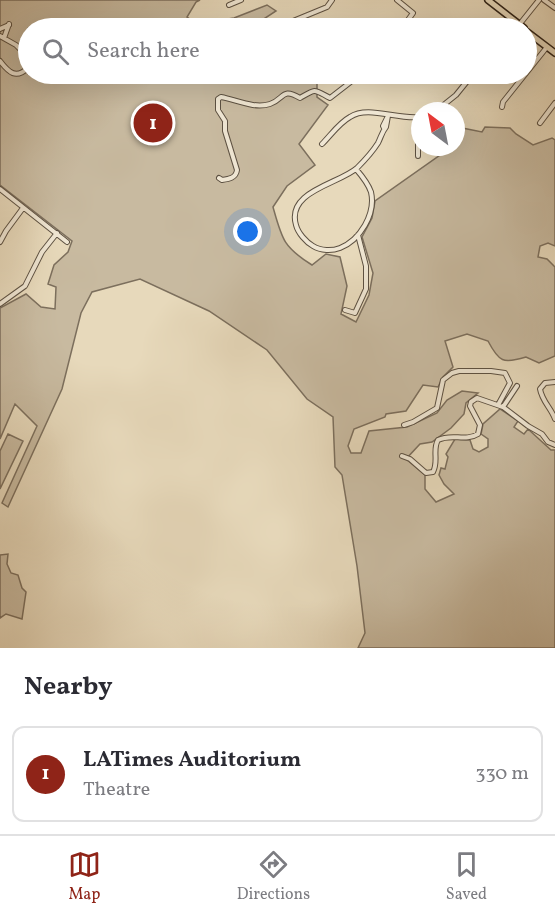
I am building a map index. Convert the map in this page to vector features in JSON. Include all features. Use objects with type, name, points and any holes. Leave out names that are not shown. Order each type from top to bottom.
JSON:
[{"type":"main road","points":[[488,0],[511,18]]},
{"type":"main road","points":[[537,39],[555,51]]},
{"type":"street","points":[[229,5],[241,0]]},
{"type":"street","points":[[300,18],[327,7],[332,0]]},
{"type":"street","points":[[398,0],[413,13],[410,18]]},
{"type":"street","points":[[527,18],[539,0]]},
{"type":"street","points":[[544,0],[555,8]]},
{"type":"street","points":[[0,29],[9,24],[2,37],[18,47]]},
{"type":"street","points":[[537,60],[547,47]]},
{"type":"street","points":[[0,61],[6,70],[14,75],[18,74]]},
{"type":"street","points":[[219,178],[229,179],[235,175],[237,170],[225,131],[226,124],[218,110],[218,99],[228,98],[248,105],[271,104],[283,94],[292,94],[300,98],[310,90],[316,90],[330,98],[348,84]]},
{"type":"street","points":[[450,102],[465,84]]},
{"type":"street","points":[[502,107],[503,102],[517,84]]},
{"type":"street","points":[[540,123],[555,104]]},
{"type":"street","points":[[322,144],[355,114],[377,112],[388,116],[411,118]]},
{"type":"street","points":[[356,169],[366,181],[372,195],[369,216],[358,235],[340,248],[328,250],[315,248],[298,230],[295,214],[298,203],[307,195],[356,169],[378,143],[389,119],[388,116]]},
{"type":"street","points":[[0,189],[67,242]]},
{"type":"street","points":[[0,242],[23,208]]},
{"type":"street","points":[[0,304],[25,286],[42,252],[57,233]]},
{"type":"street","points":[[345,310],[355,313],[366,289],[366,266],[358,235]]},
{"type":"street","points":[[404,425],[437,408],[443,380],[454,371],[505,373],[510,383],[501,406]]},
{"type":"street","points":[[555,382],[545,383],[540,389],[541,398],[551,409],[555,418]]},
{"type":"street","points":[[501,406],[517,386]]},
{"type":"street","points":[[402,456],[410,459],[426,473],[433,472],[436,466],[435,447],[438,440],[451,435],[463,438],[478,434],[480,425],[470,406],[471,402],[477,398],[501,406],[555,445]]},
{"type":"shaded area","points":[[0,0],[200,0],[196,2],[188,18],[18,18],[18,84],[317,84],[317,97],[328,105],[299,144],[315,165],[287,186],[273,207],[285,241],[302,259],[312,265],[326,254],[340,257],[347,286],[341,314],[356,322],[369,295],[373,273],[362,237],[372,218],[375,201],[439,156],[465,156],[465,129],[482,132],[485,127],[510,128],[533,145],[552,138],[555,140],[555,246],[548,243],[540,246],[538,257],[547,259],[555,267],[555,356],[539,363],[526,357],[507,361],[495,353],[488,341],[467,334],[445,341],[453,367],[443,377],[438,387],[423,385],[406,411],[386,414],[385,417],[354,429],[348,446],[351,453],[361,453],[369,431],[407,427],[437,413],[447,400],[462,391],[478,393],[466,403],[464,414],[451,428],[432,442],[420,444],[406,459],[425,475],[425,489],[436,502],[454,494],[439,475],[441,468],[445,469],[448,457],[446,454],[455,439],[470,440],[473,449],[479,452],[488,447],[488,439],[481,434],[483,424],[500,409],[518,421],[514,427],[524,434],[528,429],[551,450],[555,450],[555,648],[358,648],[365,633],[342,475],[335,467],[333,417],[307,399],[267,350],[209,311],[140,279],[92,292],[81,313],[62,389],[8,507],[2,503],[37,426],[15,404],[0,439],[0,308],[26,294],[41,307],[55,309],[56,287],[48,284],[54,265],[68,252],[72,241],[0,185]]},
{"type":"shaded area","points":[[267,5],[276,11],[265,18],[234,18]]},
{"type":"shaded area","points":[[8,434],[23,441],[0,489],[0,451]]},
{"type":"shaded area","points":[[8,554],[7,564],[11,573],[18,575],[22,588],[26,592],[22,619],[6,614],[0,618],[0,555]]},
{"type":"place","name":"LATimes Auditorium","points":[[153,123]]}]
